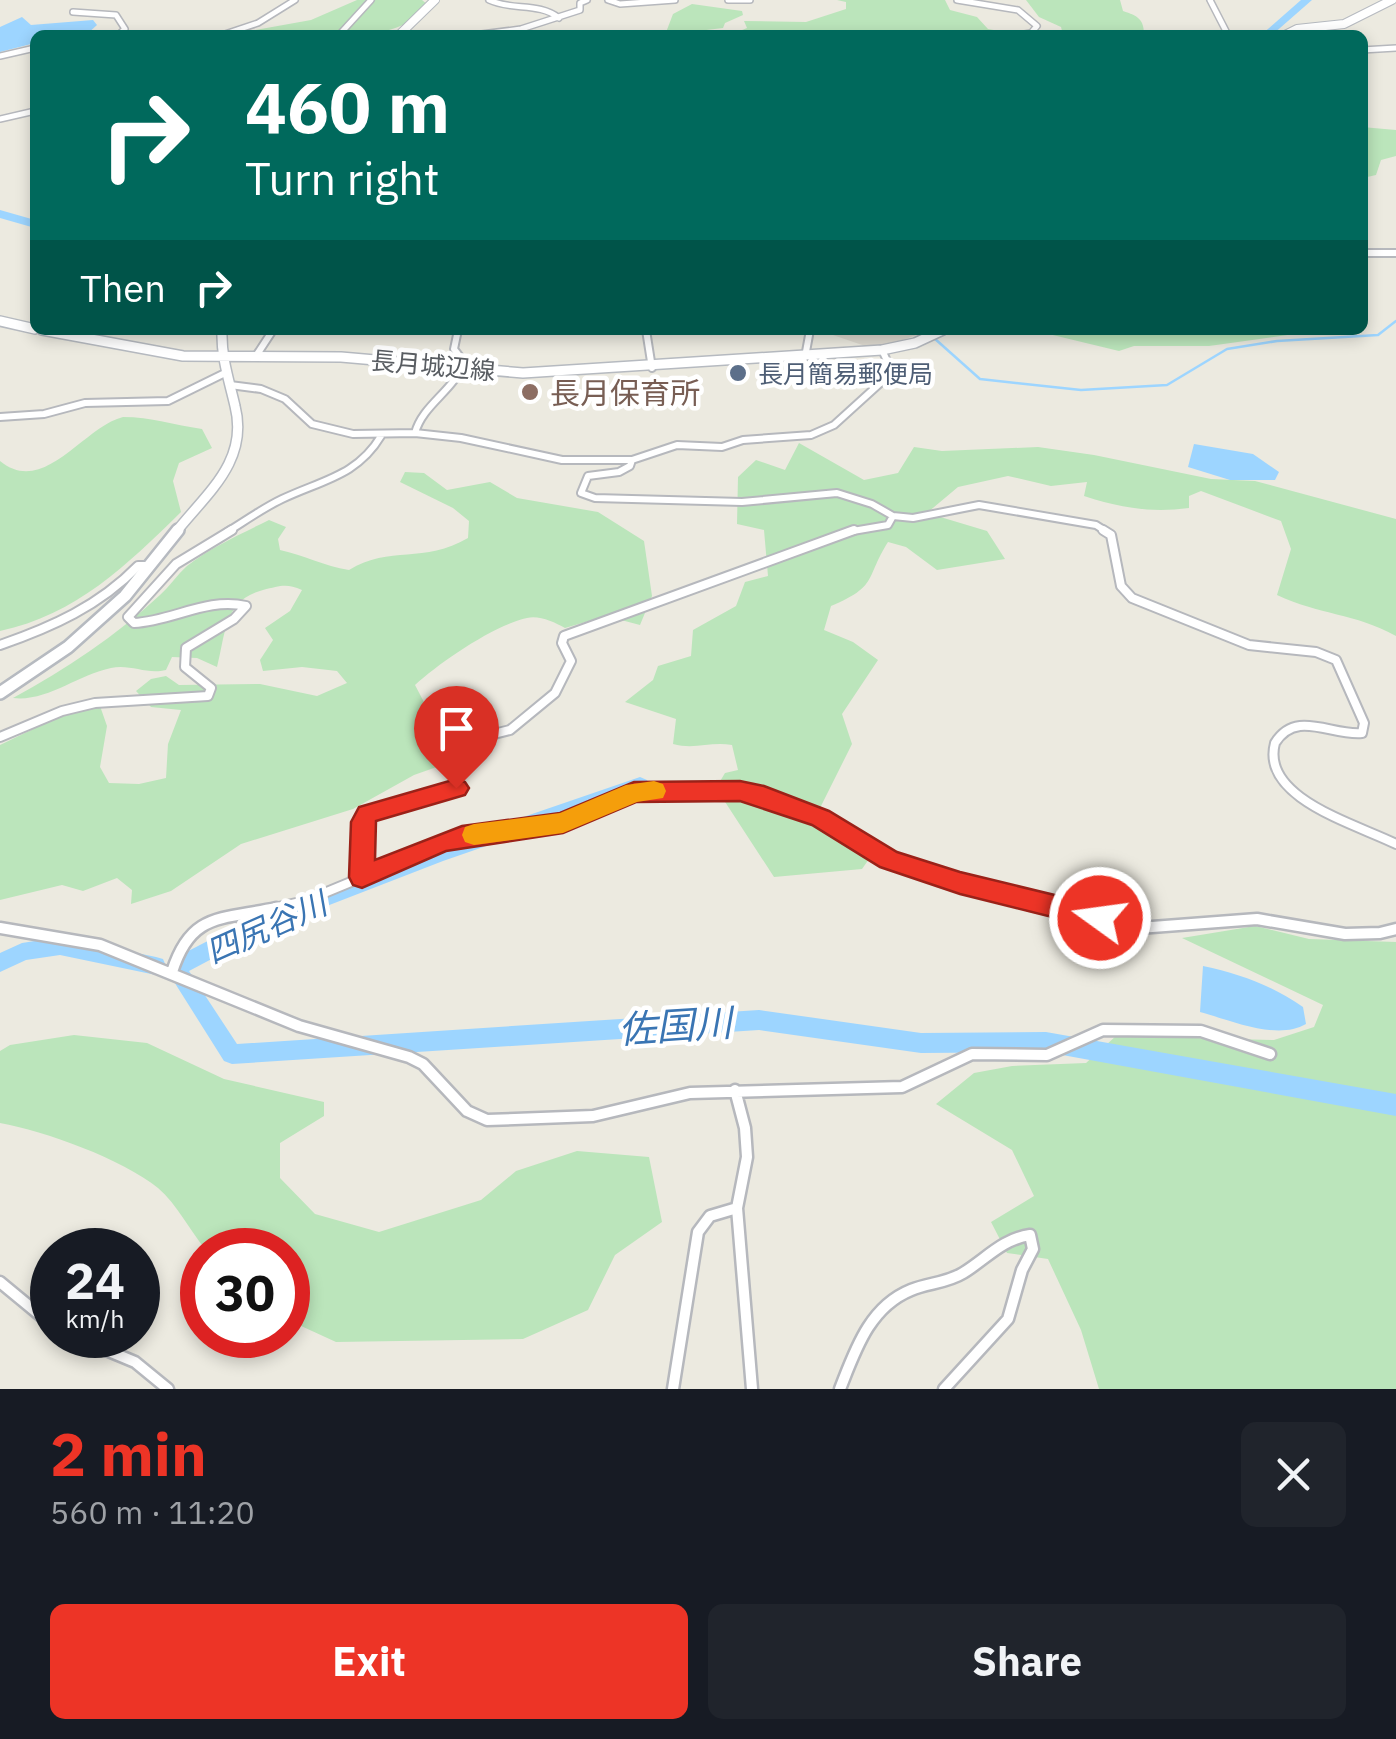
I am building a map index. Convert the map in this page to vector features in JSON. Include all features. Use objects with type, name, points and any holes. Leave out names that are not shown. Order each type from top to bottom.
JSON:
[{"type":"main road","points":[[403,30],[435,0]]},
{"type":"main road","points":[[1297,30],[1344,24],[1392,0]]},
{"type":"main road","name":"長月城辺線","points":[[0,321],[30,327]]},
{"type":"main road","name":"長月城辺線","points":[[68,335],[157,353],[341,357],[543,373],[882,350],[932,335]]},
{"type":"main road","points":[[0,693],[94,624],[150,566],[235,458],[242,438],[241,418],[223,357],[222,335]]},
{"type":"street","points":[[237,30],[258,23],[295,0]]},
{"type":"street","points":[[344,30],[371,0]]},
{"type":"street","points":[[490,0],[506,6],[541,3],[552,8],[558,18]]},
{"type":"street","points":[[506,30],[578,12],[580,3],[587,0]]},
{"type":"street","points":[[608,0],[620,4],[675,0]]},
{"type":"street","points":[[728,0],[750,0]]},
{"type":"street","points":[[957,0],[1022,12],[1037,26],[1034,30]]},
{"type":"street","points":[[1210,0],[1225,30]]},
{"type":"street","points":[[73,12],[116,15],[123,30]]},
{"type":"street","points":[[531,26],[533,30]]},
{"type":"street","points":[[1368,50],[1396,48]]},
{"type":"street","points":[[0,56],[30,49]]},
{"type":"street","points":[[0,119],[30,112]]},
{"type":"street","points":[[1368,253],[1396,253]]},
{"type":"street","points":[[256,356],[270,335]]},
{"type":"street","points":[[415,433],[421,415],[444,399],[462,369],[464,362],[454,349],[457,335]]},
{"type":"street","points":[[647,335],[652,368]]},
{"type":"street","points":[[805,357],[809,335]]},
{"type":"street","points":[[230,385],[254,386],[285,399],[312,424],[353,434],[415,433],[462,438],[562,460],[632,460],[677,445],[722,448],[742,440],[811,436],[834,425],[888,376],[889,365],[882,350]]},
{"type":"street","points":[[0,418],[44,414],[84,403],[168,401],[227,372]]},
{"type":"street","points":[[0,737],[62,711],[94,703],[208,696],[210,688],[185,666],[186,648],[234,620],[246,606],[211,605],[152,624],[134,623],[128,617],[176,564],[282,499],[316,487],[367,459],[381,436]]},
{"type":"street","points":[[632,460],[630,466],[619,472],[588,476],[581,493],[595,498],[742,502],[837,493],[872,504],[893,516],[913,518],[979,505],[1079,519],[1110,535],[1121,586],[1132,598],[1249,645],[1316,652],[1336,660],[1364,724],[1362,733],[1354,735],[1313,724],[1293,725],[1272,750],[1269,766],[1276,782],[1290,792],[1396,844]]},
{"type":"street","points":[[362,877],[364,822],[368,814],[456,788],[465,754],[474,739],[510,730],[559,688],[572,661],[562,643],[564,636],[854,530],[888,525],[893,516]]},
{"type":"street","points":[[0,645],[70,619],[102,600],[138,566],[150,566]]},
{"type":"street","points":[[172,972],[182,944],[198,926],[305,901],[440,842],[563,823],[634,792],[740,791],[764,796],[821,818],[889,860],[960,883],[1139,928],[1255,919],[1360,934],[1382,935],[1396,928]]},
{"type":"street","points":[[0,928],[14,927],[100,946],[314,1031],[409,1056],[423,1064],[467,1111],[486,1120],[593,1116],[690,1092],[902,1086],[972,1054],[1047,1054],[1103,1030],[1200,1031],[1270,1054]]},
{"type":"street","points":[[736,1090],[747,1157],[738,1208],[752,1389]]},
{"type":"street","points":[[673,1389],[698,1232],[710,1216],[738,1208]]},
{"type":"street","points":[[840,1389],[862,1336],[880,1309],[909,1291],[962,1274],[1019,1236],[1030,1235],[1034,1249],[1022,1270],[1008,1319],[944,1389]]},
{"type":"street","points":[[0,1282],[30,1306]]},
{"type":"street","points":[[131,1358],[158,1376],[168,1389]]},
{"type":"shaded area","points":[[833,335],[917,335],[891,344],[868,347]]},
{"type":"green space","points":[[357,0],[422,0],[428,5],[412,20],[391,30],[256,30],[311,20]]},
{"type":"green space","points":[[837,0],[945,0],[950,10],[977,17],[994,30],[742,30],[747,28],[744,21],[806,22],[846,9],[846,2]]},
{"type":"green space","points":[[1026,0],[1120,0],[1123,11],[1136,17],[1144,30],[1062,30],[1039,17]]},
{"type":"green space","points":[[692,4],[742,11],[743,15],[725,23],[723,28],[667,30],[673,14]]},
{"type":"green space","points":[[1368,128],[1396,130],[1396,156],[1381,160],[1376,175],[1368,177]]},
{"type":"green space","points":[[1053,335],[1287,335],[1209,346],[1134,346],[1119,351]]},
{"type":"green space","points":[[123,417],[202,429],[212,448],[179,463],[173,481],[181,512],[99,585],[53,613],[0,631],[0,461],[16,470],[48,466],[108,423]]},
{"type":"green space","points":[[799,443],[864,480],[898,473],[914,447],[942,451],[1038,447],[1211,479],[1255,481],[1396,519],[1396,636],[1277,595],[1291,549],[1281,521],[1201,491],[1189,496],[1189,508],[1149,510],[1084,496],[1087,482],[1051,486],[1008,476],[958,487],[927,513],[987,531],[1005,559],[937,570],[906,547],[888,542],[864,586],[831,606],[824,630],[853,642],[878,660],[842,714],[852,744],[819,810],[881,842],[862,869],[774,877],[716,788],[725,773],[738,770],[732,745],[673,744],[676,719],[625,702],[653,680],[658,666],[691,656],[693,630],[736,606],[745,582],[768,576],[764,530],[737,524],[738,477],[756,460],[785,470]]},
{"type":"green space","points":[[405,472],[424,473],[447,490],[490,482],[517,498],[598,512],[644,541],[652,596],[640,625],[606,616],[565,628],[532,617],[484,636],[415,685],[426,706],[450,715],[462,730],[460,749],[448,763],[414,775],[353,809],[241,844],[171,891],[131,904],[132,890],[117,878],[83,891],[62,885],[0,900],[0,745],[54,719],[100,706],[107,726],[100,767],[109,783],[139,784],[166,778],[168,744],[181,710],[151,707],[136,691],[151,679],[166,676],[179,685],[260,684],[317,696],[347,683],[337,671],[302,667],[263,671],[260,660],[273,640],[265,628],[290,611],[302,590],[283,586],[241,601],[225,630],[217,667],[197,658],[172,657],[166,670],[111,668],[38,696],[13,698],[108,638],[164,592],[196,559],[269,520],[286,527],[278,539],[280,550],[349,570],[379,558],[437,550],[468,538],[469,521],[453,508],[400,482]]},
{"type":"green space","points":[[1255,926],[1309,939],[1396,942],[1396,1389],[1099,1389],[1081,1330],[1048,1259],[1007,1253],[991,1222],[1034,1196],[1012,1150],[936,1104],[974,1073],[1012,1066],[1086,1063],[1116,1036],[1274,1040],[1314,1027],[1323,1005],[1182,938]]},
{"type":"green space","points":[[74,1035],[147,1043],[224,1079],[324,1102],[324,1116],[280,1143],[280,1178],[315,1214],[379,1232],[481,1200],[516,1171],[577,1151],[649,1157],[662,1222],[615,1255],[588,1310],[523,1339],[336,1342],[310,1330],[310,1228],[190,1228],[171,1202],[143,1177],[82,1148],[0,1123],[0,1051],[10,1045]]},
{"type":"water","points":[[22,17],[31,25],[93,20],[97,25],[92,30],[30,30],[30,44],[0,52],[0,27]]},
{"type":"water","points":[[1194,444],[1253,454],[1279,472],[1275,480],[1230,480],[1188,467]]},
{"type":"water","points":[[1203,966],[1279,992],[1303,1007],[1306,1024],[1294,1029],[1268,1030],[1200,1012]]},
{"type":"waterway","points":[[1272,30],[1307,0]]},
{"type":"waterway","points":[[0,214],[30,223]]},
{"type":"waterway","points":[[931,335],[980,379],[1081,390],[1167,385],[1227,349],[1277,341],[1378,335],[1396,321]]},
{"type":"waterway","name":"四尻谷川","points":[[176,968],[263,922],[437,855],[640,785]]},
{"type":"waterway","name":"佐国川","points":[[0,963],[22,952],[60,946],[156,966]]},
{"type":"waterway","name":"佐国川","points":[[176,969],[232,1054],[759,1020],[921,1043],[1046,1042],[1396,1105]]},
{"type":"slow traffic","points":[[474,835],[563,823],[634,792],[654,791]]},
{"type":"place","name":"長月簡易郵便局","points":[[738,373]]},
{"type":"place","name":"長月保育所","points":[[530,392]]},
{"type":"route","points":[[456,788],[368,814],[364,822],[362,877],[440,842],[563,823],[634,792],[740,791],[798,807],[889,860],[960,883],[1100,918]]}]
